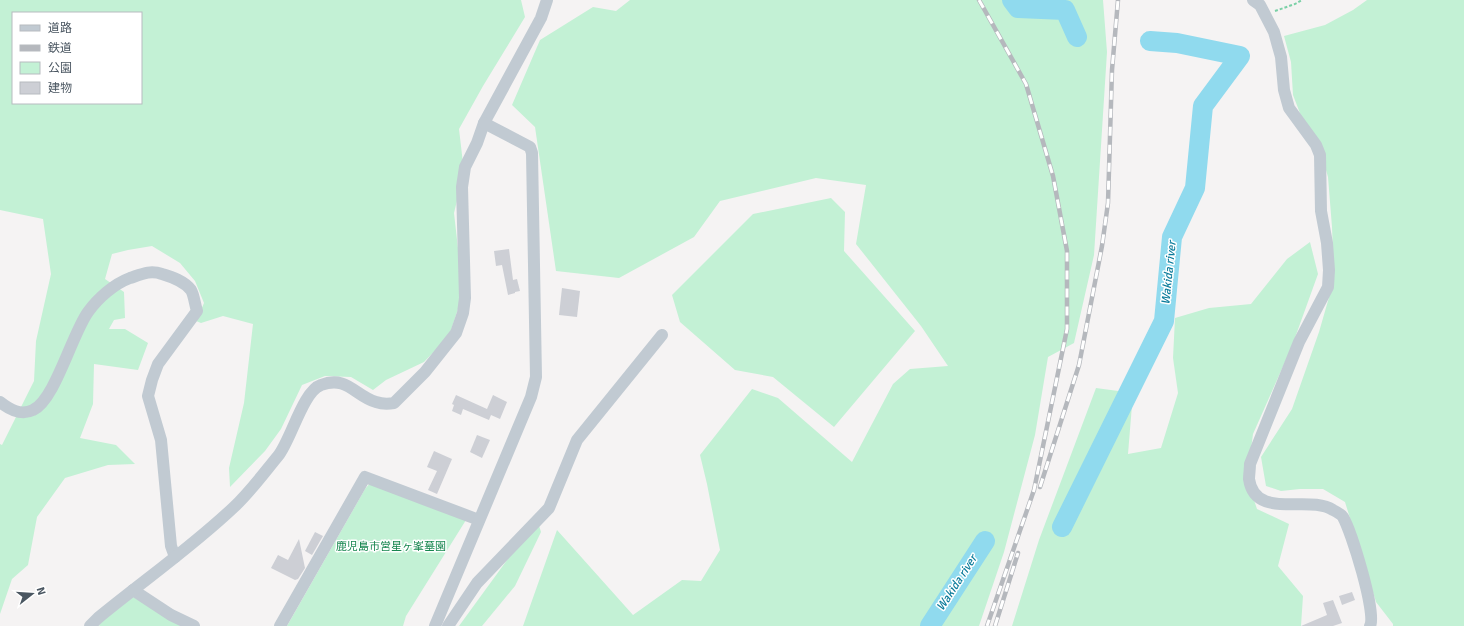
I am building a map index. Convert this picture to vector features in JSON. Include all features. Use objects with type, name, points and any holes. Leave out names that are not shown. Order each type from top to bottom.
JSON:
[{"type":"street","points":[[90,626],[235,506],[279,454],[306,399],[319,385],[331,382],[344,384],[375,402],[385,404],[394,403],[425,372],[450,342],[456,333],[463,313],[465,298],[462,187],[465,167],[477,143],[484,123],[541,18],[547,0]]},
{"type":"street","points":[[1253,0],[1260,5],[1266,14],[1274,32],[1282,57],[1284,90],[1289,108],[1316,145],[1320,155],[1321,211],[1327,243],[1329,270],[1328,287],[1299,342],[1250,464],[1249,479],[1253,490],[1260,500],[1272,504],[1318,504],[1331,508],[1342,515],[1348,527],[1370,600],[1372,623],[1370,626]]},
{"type":"street","points":[[436,626],[531,397],[536,377],[532,153],[530,146],[484,123]]},
{"type":"street","points":[[0,402],[8,408],[19,412],[33,410],[40,405],[46,399],[61,370],[70,346],[87,313],[97,301],[121,282],[149,271],[175,277],[191,290],[197,310],[158,364],[148,396],[161,440],[170,546],[175,557]]},
{"type":"street","points":[[448,626],[477,583],[549,508],[577,440],[662,334]]},
{"type":"street","points":[[280,626],[365,476],[479,520]]},
{"type":"street","points":[[133,590],[170,620],[194,626]]},
{"type":"path","points":[[1266,14],[1302,0]]},
{"type":"green space","points":[[0,0],[521,0],[525,17],[459,129],[464,172],[454,213],[460,266],[460,303],[449,336],[424,362],[386,380],[373,390],[351,377],[325,376],[302,385],[281,429],[265,451],[230,487],[229,468],[244,403],[253,324],[223,316],[201,323],[196,321],[204,303],[195,281],[180,263],[152,246],[112,254],[105,279],[124,292],[125,318],[114,320],[109,329],[125,329],[148,343],[138,370],[94,364],[93,404],[80,438],[116,445],[135,464],[108,465],[65,478],[37,517],[28,565],[12,579],[0,614],[0,444],[2,445],[34,381],[36,341],[51,274],[43,219],[0,210]]},
{"type":"green space","points":[[630,0],[1103,0],[1107,52],[1094,255],[1074,343],[1048,357],[1035,435],[1004,552],[979,626],[523,626],[557,530],[633,615],[682,580],[701,581],[720,550],[700,455],[752,389],[778,398],[852,462],[893,384],[910,369],[948,366],[921,326],[856,244],[866,185],[816,178],[720,201],[694,237],[619,278],[556,271],[535,127],[512,105],[540,40],[593,7],[616,11]]},
{"type":"green space","points":[[1367,0],[1464,0],[1464,626],[1393,626],[1376,602],[1345,502],[1323,489],[1281,491],[1266,486],[1261,457],[1292,409],[1319,332],[1334,280],[1328,177],[1318,142],[1303,121],[1293,95],[1291,62],[1284,36],[1325,25],[1353,10]]},
{"type":"green space","points":[[831,198],[845,212],[844,251],[915,331],[834,427],[773,377],[735,370],[680,322],[672,295],[753,214]]},
{"type":"green space","points":[[1310,242],[1318,274],[1292,346],[1253,434],[1247,479],[1257,509],[1289,524],[1278,566],[1303,596],[1301,626],[1012,626],[1039,540],[1096,388],[1133,393],[1128,454],[1161,448],[1178,393],[1173,358],[1175,318],[1209,308],[1251,304],[1287,259]]},
{"type":"green space","name":"鹿児島市営星ヶ峯墓園","points":[[371,482],[466,520],[406,616],[403,626],[287,626],[365,489]]},
{"type":"green space","points":[[537,519],[541,532],[515,586],[482,626],[459,626]]},
{"type":"green space","points":[[133,597],[186,626],[99,626],[101,622]]},
{"type":"building","points":[[509,249],[513,280],[517,279],[520,291],[508,295],[502,265],[496,266],[494,251]]},
{"type":"building","points":[[562,288],[580,291],[577,317],[559,315]]},
{"type":"building","points":[[456,395],[487,409],[493,395],[507,402],[500,419],[491,415],[489,420],[463,409],[461,415],[452,411],[454,405],[452,404]]},
{"type":"building","points":[[477,435],[490,440],[482,458],[470,452]]},
{"type":"building","points":[[434,451],[452,459],[437,494],[428,490],[437,471],[427,467]]},
{"type":"building","points":[[315,532],[323,536],[312,555],[305,551]]},
{"type":"building","points":[[299,539],[305,568],[298,579],[295,580],[271,568],[278,555],[288,560]]},
{"type":"building","points":[[1352,592],[1355,600],[1342,605],[1339,596]]},
{"type":"building","points":[[1333,600],[1342,623],[1333,626],[1301,626],[1327,615],[1323,603]]},
{"type":"waterway","name":"Wakida river","points":[[1012,0],[1018,8],[1065,10],[1077,37]]},
{"type":"waterway","name":"Wakida river","points":[[1062,527],[1164,321],[1172,237],[1195,188],[1203,106],[1240,56],[1177,43],[1150,41]]},
{"type":"waterway","name":"Wakida river","points":[[930,626],[985,541]]},
{"type":"railway","points":[[979,0],[1026,84],[1053,176],[1067,251],[1067,329],[1034,490],[987,626]]},
{"type":"railway","points":[[1040,487],[1079,365],[1102,246],[1108,203],[1112,70],[1118,0]]},
{"type":"railway","points":[[995,626],[1018,553]]}]
